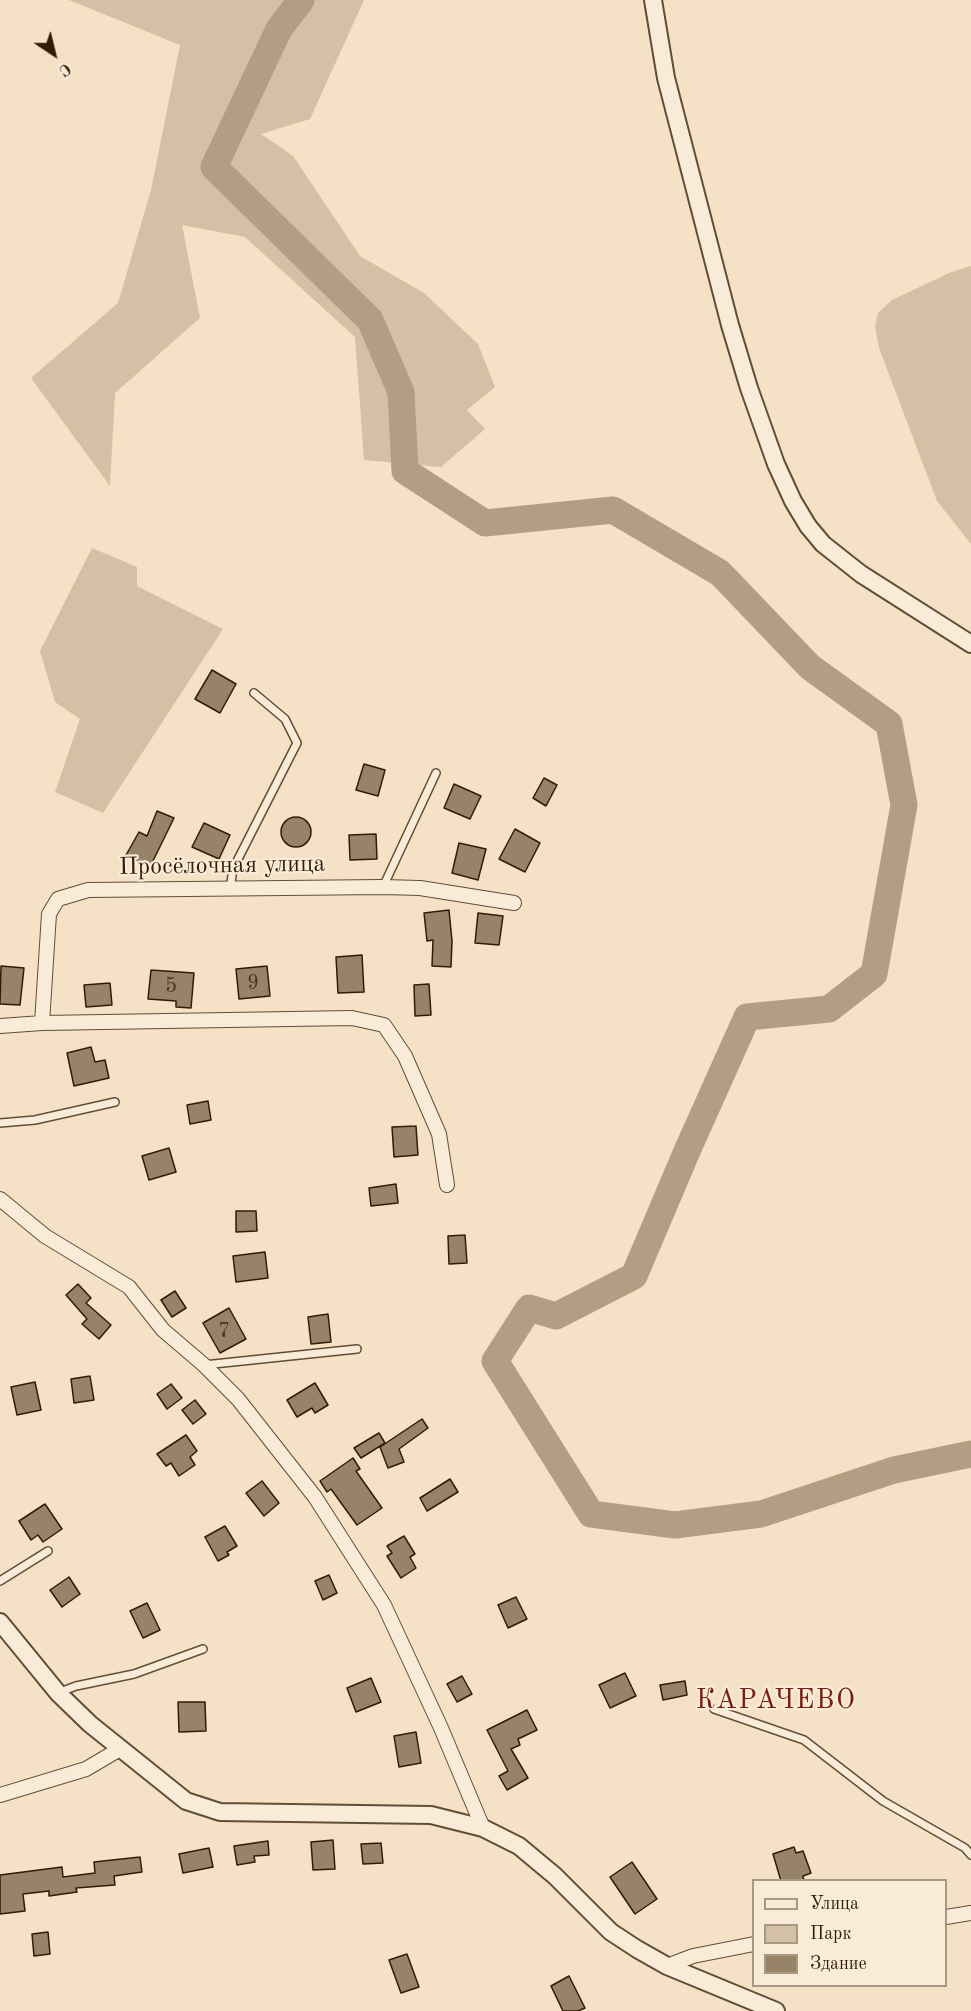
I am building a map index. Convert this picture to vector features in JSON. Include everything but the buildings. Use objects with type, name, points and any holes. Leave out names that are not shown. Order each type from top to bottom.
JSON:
[{"type":"street","points":[[653,0],[666,78],[730,325],[776,464],[793,501],[808,526],[823,544],[861,574],[971,644]]},
{"type":"street","name":"Просёлочная улица","points":[[42,1023],[49,914],[58,899],[88,890],[420,888],[514,903]]},
{"type":"street","points":[[0,1026],[42,1023],[352,1018],[384,1025],[405,1056],[440,1134],[447,1185]]},
{"type":"street","points":[[0,1199],[45,1236],[129,1287],[162,1330],[204,1365],[238,1400],[315,1497],[384,1605],[441,1728],[483,1828]]},
{"type":"street","points":[[0,1622],[58,1693],[90,1724],[186,1801],[220,1812],[431,1815],[483,1828],[519,1846],[555,1876],[611,1932],[667,1966],[776,2011]]},
{"type":"street","points":[[0,1796],[86,1769],[120,1749]]},
{"type":"street","points":[[947,1917],[971,1913]]},
{"type":"street","points":[[667,1966],[693,1956],[752,1944]]},
{"type":"lane","points":[[230,889],[233,869],[297,742],[285,719],[254,693]]},
{"type":"lane","points":[[383,887],[436,772]]},
{"type":"lane","points":[[0,1123],[35,1120],[114,1102]]},
{"type":"lane","points":[[204,1365],[357,1349]]},
{"type":"lane","points":[[0,1581],[48,1551]]},
{"type":"lane","points":[[58,1693],[76,1686],[134,1674],[203,1649]]},
{"type":"lane","points":[[714,1709],[804,1740],[883,1801],[965,1848],[971,1854]]},
{"type":"green space","points":[[69,0],[364,0],[310,119],[261,134],[293,156],[360,256],[424,293],[478,344],[495,387],[467,410],[485,429],[441,467],[364,460],[355,337],[245,237],[182,225],[200,318],[115,393],[110,486],[31,378],[118,303],[151,190],[180,45]]},
{"type":"green space","points":[[971,266],[971,544],[937,501],[879,348],[875,326],[878,313],[892,300],[949,273]]},
{"type":"green space","points":[[92,548],[137,567],[137,586],[223,629],[103,813],[55,792],[80,719],[55,702],[40,651]]},
{"type":"waterway","points":[[301,0],[279,29],[214,167],[370,320],[401,392],[405,471],[485,523],[613,510],[720,573],[810,667],[889,724],[904,805],[874,974],[829,1009],[747,1017],[634,1276],[556,1316],[529,1308],[495,1361],[591,1514],[675,1525],[761,1514],[894,1470],[971,1454]]},
{"type":"district","name":"КАРАЧЕВО","points":[[776,1701]]}]
